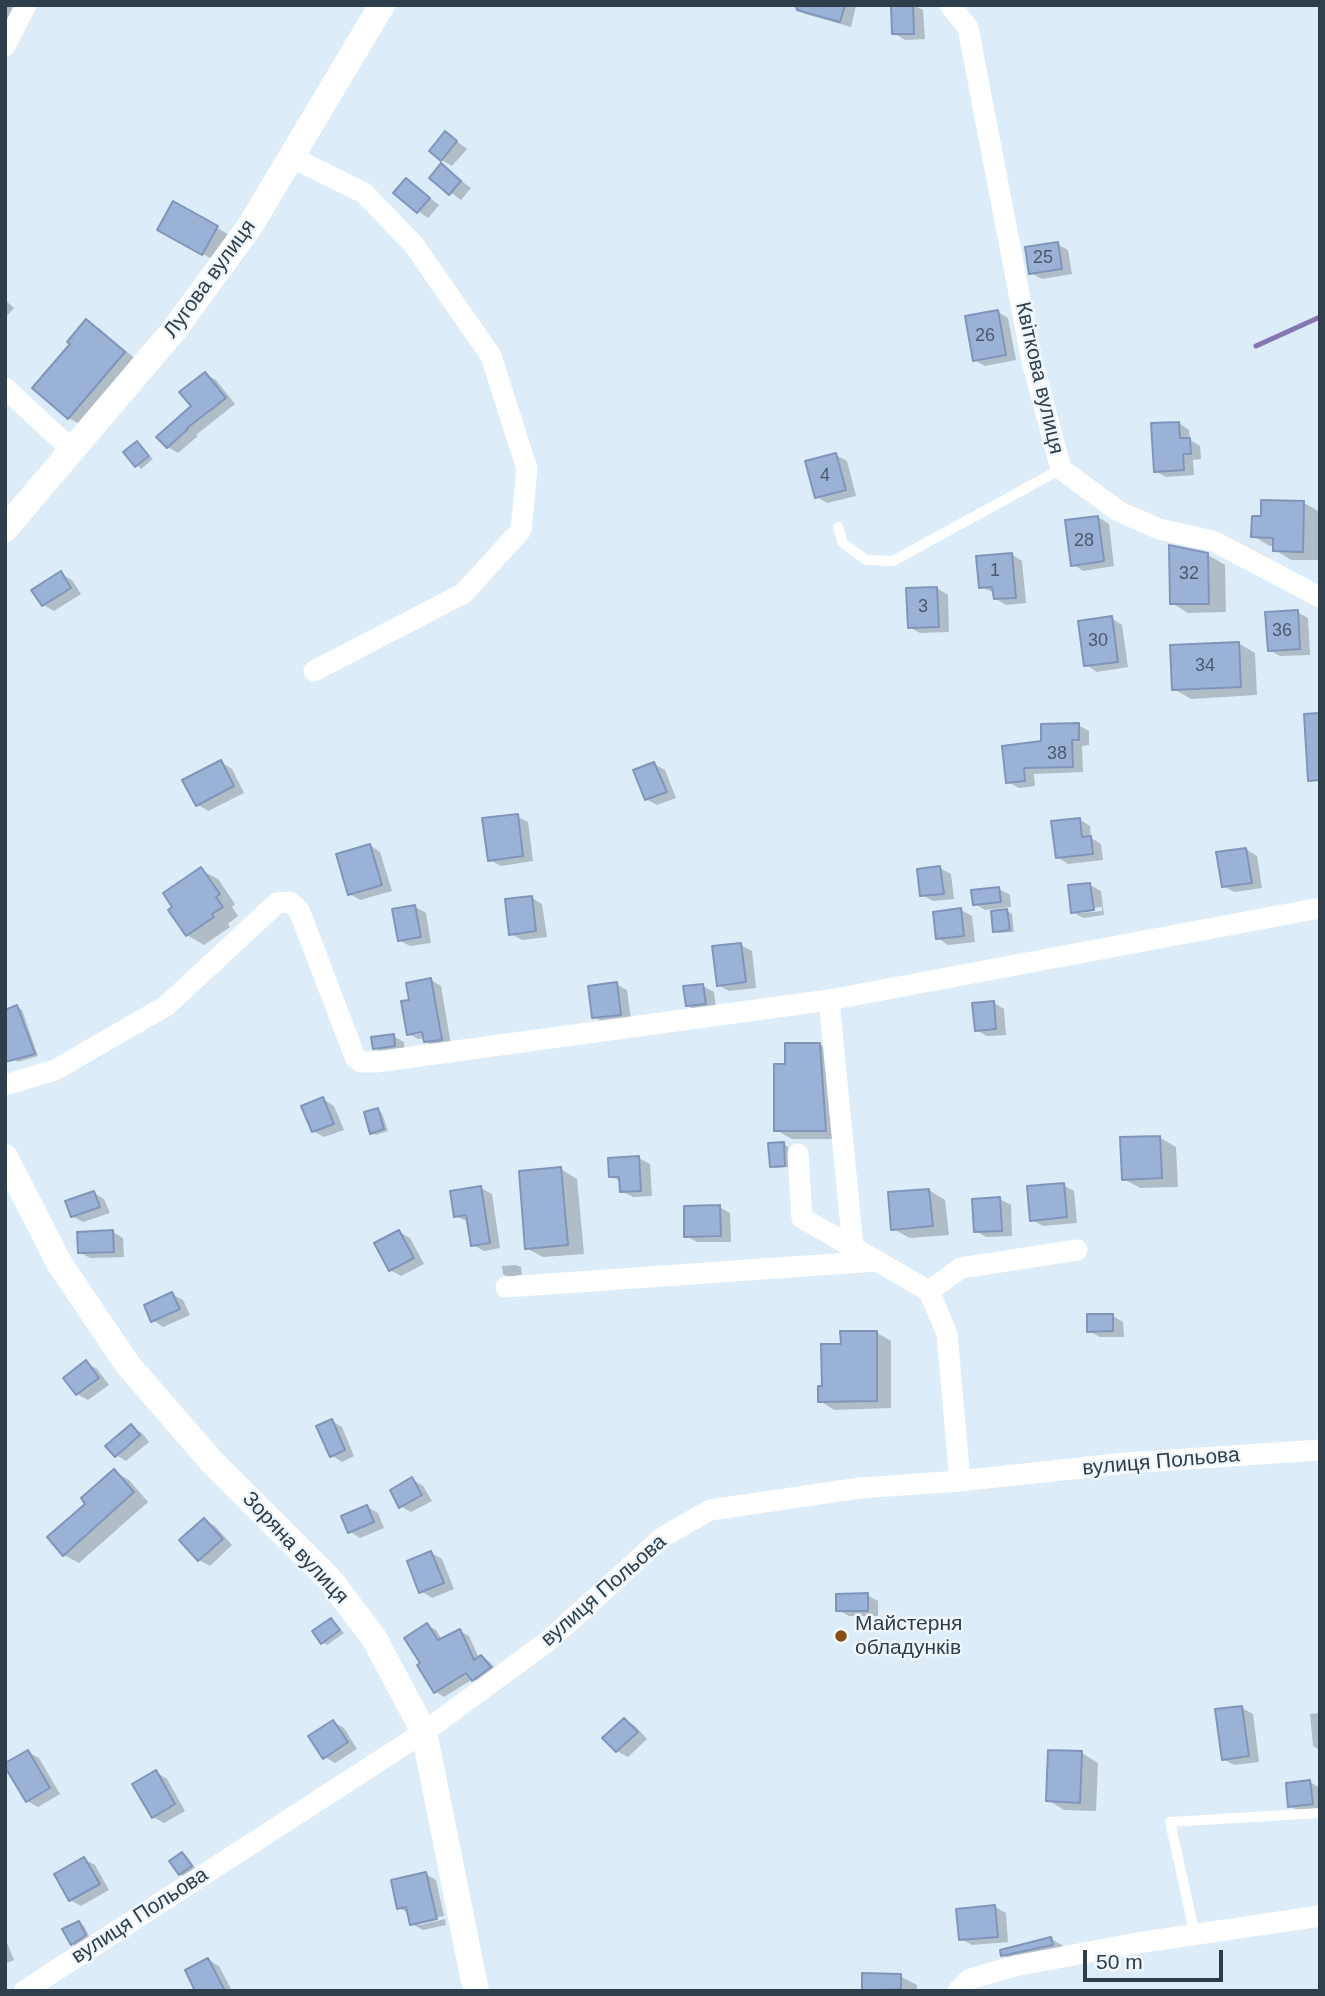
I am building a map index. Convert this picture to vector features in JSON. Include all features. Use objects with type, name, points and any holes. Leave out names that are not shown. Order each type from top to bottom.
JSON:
[{"type":"street","points":[[5,46],[26,5]]},
{"type":"street","name":"Лугова вулиця","points":[[5,529],[174,330],[250,226],[382,5]]},
{"type":"street","name":"Квіткова вулиця","points":[[950,5],[968,28],[1032,361],[1061,469],[1118,511],[1159,529],[1213,541],[1320,597]]},
{"type":"street","points":[[291,157],[364,193],[414,245],[491,356],[527,469],[521,530],[464,593],[314,671]]},
{"type":"street","points":[[5,387],[72,450]]},
{"type":"street","points":[[5,1085],[55,1070],[166,1006],[277,904],[290,902],[299,910],[355,1057],[361,1062],[829,1000],[1320,908]]},
{"type":"street","points":[[829,1000],[853,1247]]},
{"type":"street","points":[[798,1154],[802,1218],[929,1291],[947,1334],[960,1481]]},
{"type":"street","name":"Зоряна вулиця","points":[[5,1157],[59,1263],[128,1365],[212,1462],[331,1581],[374,1637],[424,1732],[476,1991]]},
{"type":"street","points":[[929,1291],[961,1268],[1077,1250]]},
{"type":"street","points":[[506,1287],[877,1261]]},
{"type":"street","name":"вулиця Польова","points":[[24,1991],[424,1732],[548,1641],[663,1537],[710,1510],[860,1488],[960,1481],[1126,1463],[1320,1450]]},
{"type":"street","points":[[958,1991],[970,1979],[1015,1966],[1137,1942],[1320,1916]]},
{"type":"lane","points":[[838,527],[843,543],[866,560],[893,561],[1061,469]]},
{"type":"lane","points":[[1195,1935],[1170,1822],[1320,1813]]},
{"type":"building","points":[[797,5],[845,5],[840,22],[797,10]]},
{"type":"building","points":[[891,5],[913,5],[914,34],[892,34]]},
{"type":"building","points":[[445,131],[457,141],[441,161],[429,151]]},
{"type":"building","points":[[441,163],[461,181],[449,195],[429,178]]},
{"type":"building","points":[[406,178],[430,198],[417,213],[393,193]]},
{"type":"building","points":[[173,201],[218,226],[202,255],[157,230]]},
{"type":"building","points":[[1058,242],[1062,269],[1029,274],[1025,247]]},
{"type":"building","points":[[998,310],[1006,355],[973,361],[965,316]]},
{"type":"building","points":[[86,319],[125,352],[68,419],[32,388],[70,344],[67,342]]},
{"type":"building","points":[[205,372],[226,398],[187,428],[167,448],[156,437],[191,406],[179,392]]},
{"type":"building","points":[[1179,422],[1180,438],[1190,438],[1191,454],[1183,454],[1184,470],[1154,472],[1151,423]]},
{"type":"building","points":[[137,441],[149,456],[135,467],[123,452]]},
{"type":"building","points":[[836,453],[846,490],[815,498],[805,461]]},
{"type":"building","points":[[1261,500],[1304,501],[1303,552],[1273,551],[1273,538],[1251,537],[1252,516],[1261,516]]},
{"type":"building","points":[[1098,516],[1104,561],[1071,566],[1065,520]]},
{"type":"building","points":[[1169,545],[1208,553],[1209,604],[1170,604]]},
{"type":"building","points":[[1012,553],[1016,598],[994,599],[992,587],[979,588],[976,556]]},
{"type":"building","points":[[61,571],[71,588],[42,606],[31,590]]},
{"type":"building","points":[[937,587],[939,627],[908,628],[906,588]]},
{"type":"building","points":[[1298,610],[1300,649],[1268,651],[1265,612]]},
{"type":"building","points":[[1112,616],[1118,662],[1084,666],[1078,621]]},
{"type":"building","points":[[1239,642],[1241,687],[1172,690],[1170,645]]},
{"type":"building","points":[[1320,713],[1320,780],[1308,781],[1304,714]]},
{"type":"building","points":[[1079,723],[1079,740],[1072,740],[1073,767],[1024,768],[1025,781],[1006,783],[1002,746],[1041,741],[1041,724]]},
{"type":"building","points":[[221,760],[234,786],[196,806],[182,780]]},
{"type":"building","points":[[654,762],[667,792],[645,800],[633,770]]},
{"type":"building","points":[[518,814],[523,856],[488,861],[482,818]]},
{"type":"building","points":[[1080,818],[1082,837],[1091,836],[1093,854],[1056,858],[1051,821]]},
{"type":"building","points":[[370,844],[382,885],[348,895],[336,854]]},
{"type":"building","points":[[1246,848],[1252,883],[1222,887],[1216,852]]},
{"type":"building","points":[[940,866],[944,894],[920,896],[917,869]]},
{"type":"building","points":[[201,867],[220,894],[216,897],[223,907],[212,914],[214,917],[186,936],[168,910],[172,907],[163,893]]},
{"type":"building","points":[[1090,883],[1094,910],[1071,913],[1068,885]]},
{"type":"building","points":[[999,887],[1001,902],[973,905],[971,890]]},
{"type":"building","points":[[532,896],[536,931],[509,935],[505,899]]},
{"type":"building","points":[[415,905],[421,937],[398,941],[392,909]]},
{"type":"building","points":[[961,908],[964,936],[936,939],[933,912]]},
{"type":"building","points":[[1007,909],[1010,930],[993,932],[991,911]]},
{"type":"building","points":[[741,943],[746,982],[717,986],[712,946]]},
{"type":"building","points":[[431,978],[442,1040],[424,1042],[422,1032],[407,1035],[401,1001],[409,1000],[406,983]]},
{"type":"building","points":[[617,982],[621,1015],[592,1018],[588,986]]},
{"type":"building","points":[[703,984],[706,1004],[686,1006],[683,986]]},
{"type":"building","points":[[994,1001],[996,1029],[975,1031],[972,1003]]},
{"type":"building","points":[[17,1005],[35,1054],[5,1062],[5,1010]]},
{"type":"building","points":[[394,1034],[395,1046],[373,1049],[371,1037]]},
{"type":"building","points":[[785,1043],[820,1043],[826,1131],[774,1131],[774,1064],[785,1064]]},
{"type":"building","points":[[323,1097],[334,1124],[312,1132],[301,1106]]},
{"type":"building","points":[[378,1108],[384,1129],[370,1134],[364,1112]]},
{"type":"building","points":[[1160,1136],[1162,1178],[1122,1180],[1120,1137]]},
{"type":"building","points":[[784,1142],[785,1166],[770,1167],[768,1143]]},
{"type":"building","points":[[639,1156],[641,1191],[620,1192],[619,1177],[609,1177],[608,1158]]},
{"type":"building","points":[[561,1167],[568,1245],[525,1249],[519,1171]]},
{"type":"building","points":[[1064,1183],[1067,1217],[1030,1221],[1027,1186]]},
{"type":"building","points":[[481,1186],[490,1243],[471,1246],[466,1215],[454,1217],[450,1191]]},
{"type":"building","points":[[929,1189],[933,1226],[891,1230],[888,1192]]},
{"type":"building","points":[[94,1191],[100,1207],[71,1217],[65,1201]]},
{"type":"building","points":[[1000,1197],[1002,1231],[974,1232],[972,1199]]},
{"type":"building","points":[[720,1205],[721,1236],[684,1237],[684,1206]]},
{"type":"building","points":[[113,1230],[114,1252],[78,1253],[77,1232]]},
{"type":"building","points":[[399,1230],[414,1258],[389,1271],[374,1243]]},
{"type":"building","points":[[172,1292],[180,1309],[151,1322],[144,1305]]},
{"type":"building","points":[[1087,1314],[1113,1314],[1113,1331],[1087,1332]]},
{"type":"building","points":[[840,1331],[877,1331],[877,1401],[818,1402],[818,1386],[822,1386],[821,1344],[841,1344]]},
{"type":"building","points":[[86,1360],[99,1378],[76,1395],[63,1378]]},
{"type":"building","points":[[332,1419],[345,1450],[330,1457],[316,1426]]},
{"type":"building","points":[[131,1424],[140,1435],[115,1457],[105,1446]]},
{"type":"building","points":[[114,1469],[134,1492],[63,1556],[47,1537],[85,1504],[81,1498]]},
{"type":"building","points":[[412,1477],[422,1495],[399,1508],[390,1490]]},
{"type":"building","points":[[367,1505],[374,1522],[348,1533],[341,1516]]},
{"type":"building","points":[[204,1518],[223,1539],[198,1561],[179,1540]]},
{"type":"building","points":[[431,1551],[444,1583],[419,1593],[407,1561]]},
{"type":"building","points":[[868,1593],[868,1611],[836,1611],[836,1594]]},
{"type":"building","points":[[331,1618],[340,1630],[321,1644],[312,1631]]},
{"type":"building","points":[[427,1623],[438,1640],[460,1629],[474,1660],[481,1655],[491,1667],[472,1681],[466,1673],[434,1693],[404,1638]]},
{"type":"building","points":[[1242,1706],[1249,1756],[1222,1760],[1215,1709]]},
{"type":"building","points":[[624,1718],[638,1732],[616,1752],[602,1738]]},
{"type":"building","points":[[333,1720],[348,1742],[323,1759],[308,1736]]},
{"type":"building","points":[[28,1750],[50,1788],[26,1802],[5,1763]]},
{"type":"building","points":[[1048,1750],[1082,1751],[1080,1803],[1046,1801]]},
{"type":"building","points":[[156,1770],[175,1804],[152,1818],[132,1784]]},
{"type":"building","points":[[1310,1780],[1313,1804],[1288,1807],[1286,1783]]},
{"type":"building","points":[[182,1852],[192,1866],[179,1875],[169,1861]]},
{"type":"building","points":[[84,1857],[100,1884],[69,1901],[54,1874]]},
{"type":"building","points":[[426,1872],[437,1919],[410,1925],[406,1907],[397,1909],[391,1880]]},
{"type":"building","points":[[995,1905],[998,1937],[959,1940],[956,1909]]},
{"type":"building","points":[[79,1921],[86,1935],[71,1945],[62,1929]]},
{"type":"building","points":[[1051,1937],[1053,1945],[1001,1956],[1000,1950]]},
{"type":"building","points":[[208,1958],[225,1991],[195,1991],[185,1970]]},
{"type":"building","points":[[862,1973],[901,1974],[901,1989],[862,1991]]},
{"type":"waterway","points":[[1256,346],[1320,317]]},
{"type":"place","name":"Майстерня обладунків","points":[[841,1636]]}]
